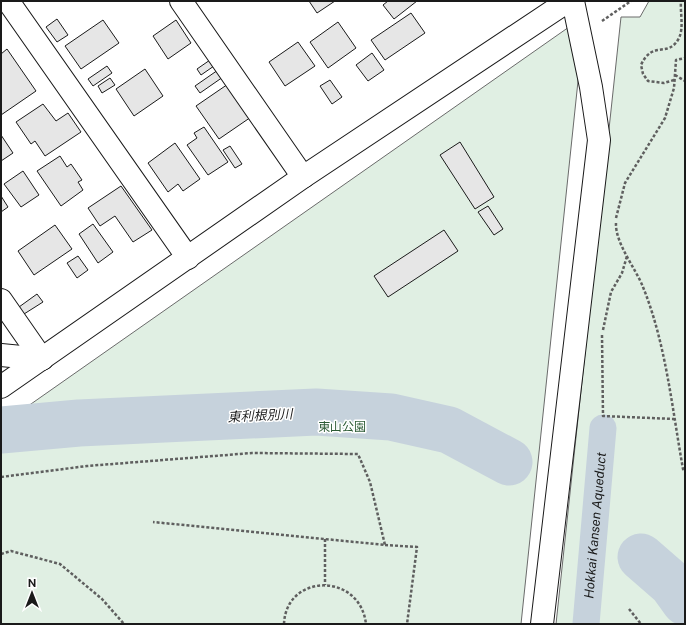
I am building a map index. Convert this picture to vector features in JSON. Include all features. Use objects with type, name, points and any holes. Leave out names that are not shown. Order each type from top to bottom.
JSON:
[{"type":"street","points":[[8,1],[188,258]]},
{"type":"street","points":[[180,1],[303,177]]},
{"type":"street","points":[[1,387],[303,177],[568,1]]},
{"type":"street","points":[[542,624],[598,140],[591,87],[573,1]]},
{"type":"street","points":[[1,300],[42,359]]},
{"type":"street","points":[[1,355],[42,359]]},
{"type":"path","points":[[581,34],[631,1]]},
{"type":"path","points":[[674,80],[664,83],[648,81],[643,74],[641,65],[645,56],[651,51],[663,51],[671,47],[679,38],[681,26],[681,1]]},
{"type":"path","points":[[685,58],[676,60],[675,75],[665,118],[625,183],[615,225],[627,256],[643,286],[660,344],[683,469],[685,471]]},
{"type":"path","points":[[675,75],[685,81]]},
{"type":"path","points":[[627,256],[622,273],[611,292],[602,336],[603,416],[674,419]]},
{"type":"path","points":[[1,477],[87,466],[252,453],[358,454],[370,482],[384,545]]},
{"type":"path","points":[[153,522],[417,547],[407,624]]},
{"type":"path","points":[[325,539],[325,585]]},
{"type":"path","points":[[1,554],[11,551],[60,564],[102,599],[124,624]]},
{"type":"path","points":[[284,624],[284,618],[289,604],[299,594],[311,587],[325,585],[339,587],[350,594],[359,603],[365,615],[366,624]]},
{"type":"path","points":[[629,609],[641,624]]},
{"type":"green space","points":[[649,1],[685,1],[685,624],[556,624],[621,17],[640,17]]},
{"type":"green space","name":"東山公園","points":[[569,27],[582,43],[521,624],[1,624],[1,425]]},
{"type":"building","points":[[309,1],[335,1],[317,13]]},
{"type":"building","points":[[388,1],[417,1],[394,19],[383,5]]},
{"type":"building","points":[[411,13],[425,33],[385,60],[371,40]]},
{"type":"building","points":[[57,19],[68,35],[57,42],[46,27]]},
{"type":"building","points":[[103,20],[119,43],[81,69],[65,46]]},
{"type":"building","points":[[176,20],[191,43],[168,59],[153,36]]},
{"type":"building","points":[[338,22],[356,48],[328,68],[310,42]]},
{"type":"building","points":[[298,42],[315,66],[285,86],[269,62]]},
{"type":"building","points":[[7,49],[36,91],[1,115],[1,54]]},
{"type":"building","points":[[372,53],[384,70],[368,81],[356,65]]},
{"type":"building","points":[[210,60],[214,66],[201,75],[197,69]]},
{"type":"building","points":[[107,66],[112,73],[93,86],[88,79]]},
{"type":"building","points":[[145,69],[163,96],[134,116],[116,89]]},
{"type":"building","points":[[218,70],[223,77],[200,93],[195,86]]},
{"type":"building","points":[[110,78],[115,85],[102,93],[98,86]]},
{"type":"building","points":[[330,80],[342,97],[332,104],[320,86]]},
{"type":"building","points":[[231,82],[254,115],[219,139],[196,106]]},
{"type":"building","points":[[43,104],[56,121],[68,113],[81,132],[45,156],[35,141],[31,144],[16,122]]},
{"type":"building","points":[[204,127],[228,162],[208,175],[187,145],[197,138],[194,133]]},
{"type":"building","points":[[1,135],[13,153],[1,161]]},
{"type":"building","points":[[460,142],[494,197],[475,209],[440,155]]},
{"type":"building","points":[[175,143],[200,179],[183,191],[178,184],[168,192],[148,163]]},
{"type":"building","points":[[230,146],[242,164],[235,168],[223,150]]},
{"type":"building","points":[[60,156],[67,167],[71,164],[82,180],[78,182],[83,190],[61,206],[37,171]]},
{"type":"building","points":[[23,171],[39,195],[21,207],[4,184]]},
{"type":"building","points":[[121,186],[152,230],[133,242],[115,216],[100,226],[88,208]]},
{"type":"building","points":[[1,196],[8,207],[1,212]]},
{"type":"building","points":[[488,206],[503,229],[494,235],[478,212]]},
{"type":"building","points":[[93,224],[113,252],[98,263],[79,234]]},
{"type":"building","points":[[55,225],[72,249],[34,275],[18,251]]},
{"type":"building","points":[[444,230],[458,251],[388,297],[374,276]]},
{"type":"building","points":[[78,256],[88,270],[77,278],[67,263]]},
{"type":"building","points":[[37,294],[43,302],[24,314],[19,307]]},
{"type":"waterway","name":"東利根別川","points":[[1,430],[79,423],[316,412],[391,417],[449,430],[509,462]]},
{"type":"waterway","name":"Hokkai Kansen Aqueduct","points":[[586,624],[603,428]]},
{"type":"waterway","name":"東利根別川","points":[[641,557],[672,584],[685,602]]}]
